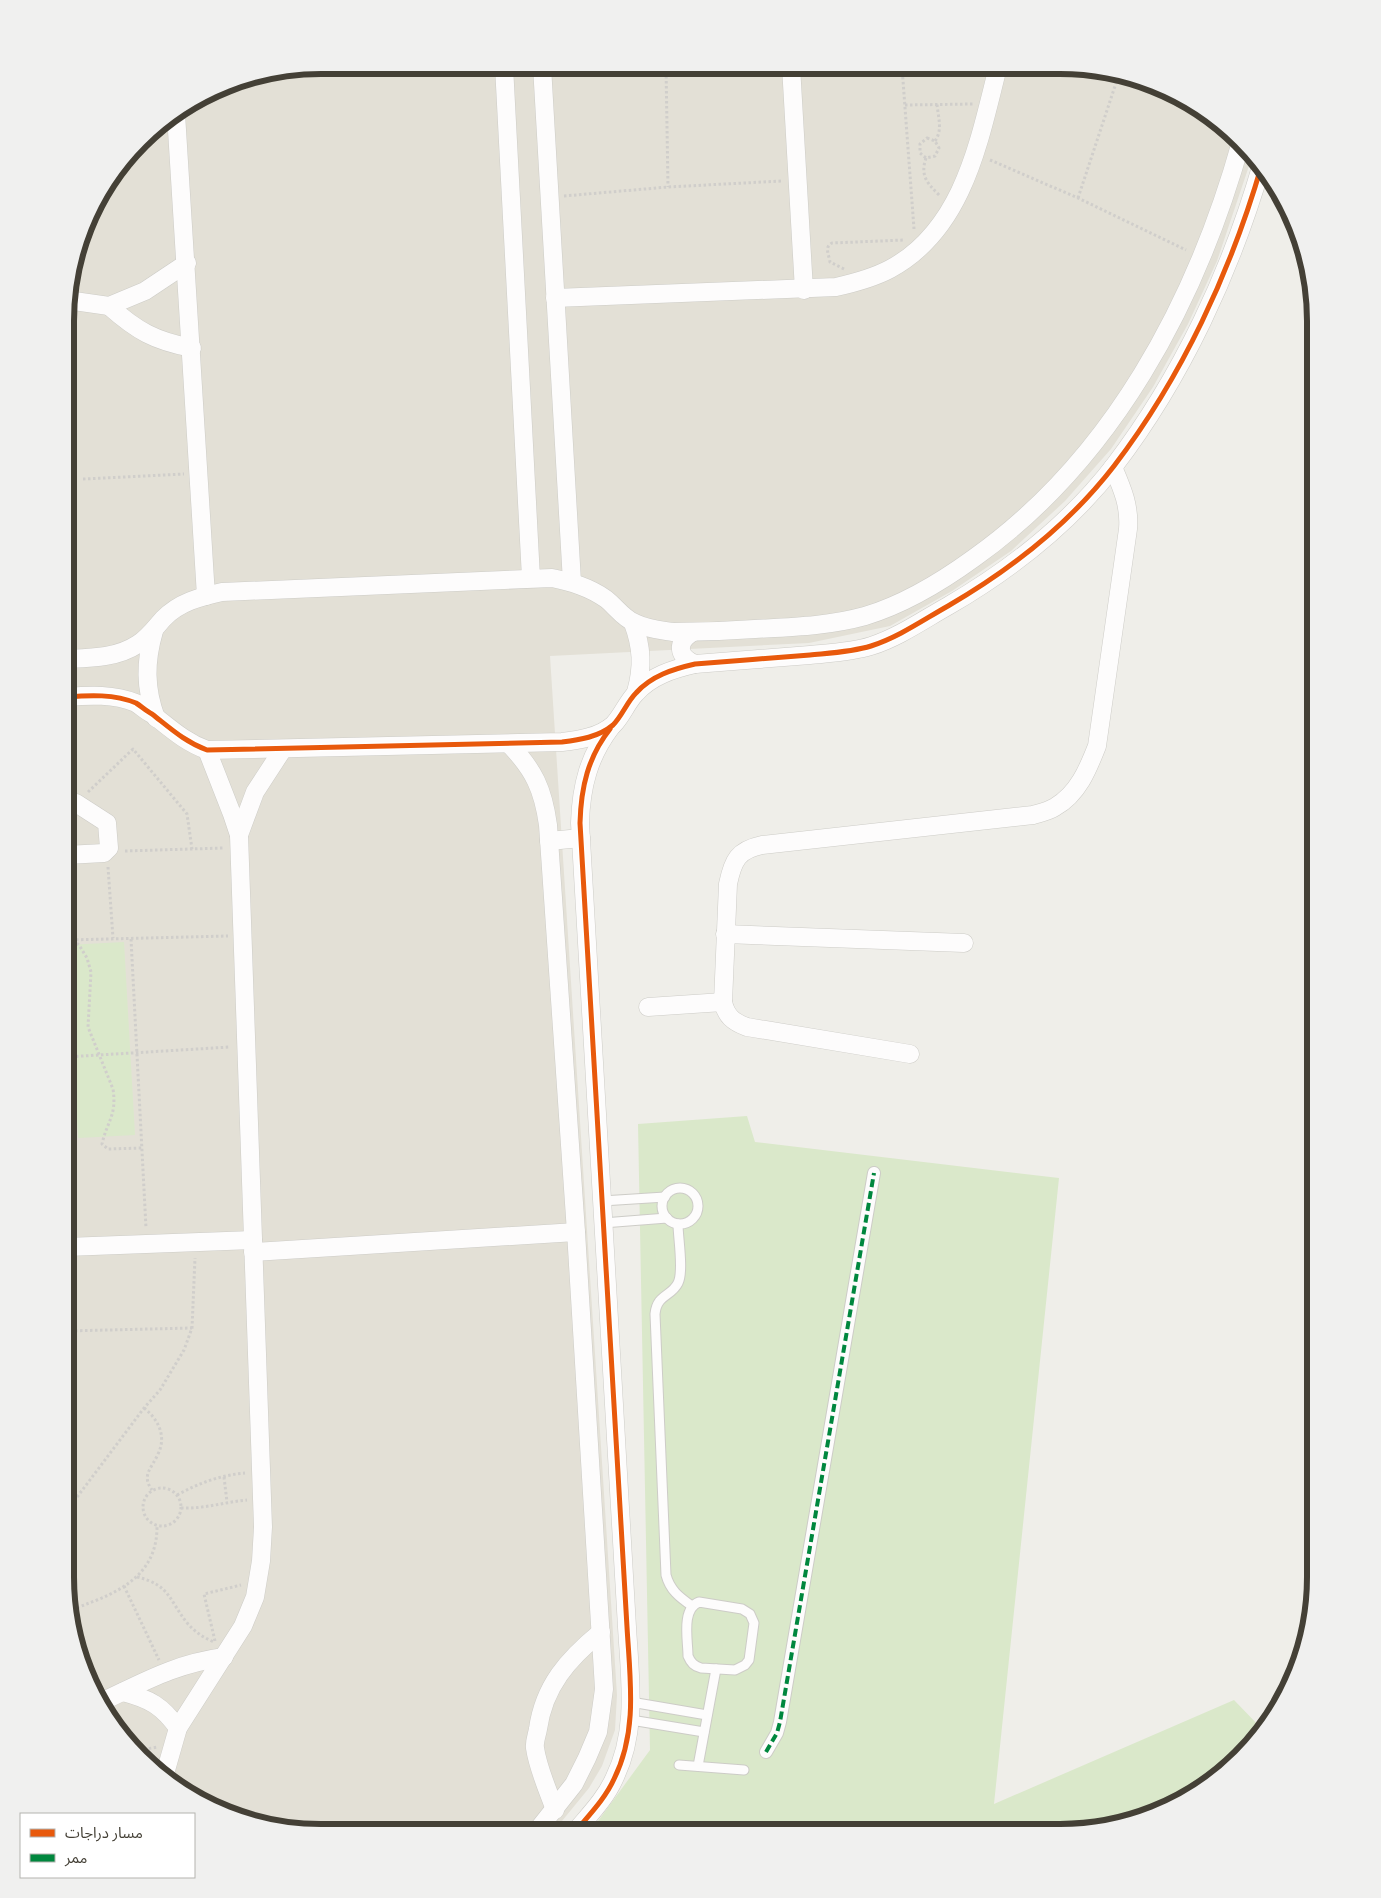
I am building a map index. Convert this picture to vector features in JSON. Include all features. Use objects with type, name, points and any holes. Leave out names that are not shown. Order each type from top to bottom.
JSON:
[{"type":"street","points":[[504,74],[531,578]]},
{"type":"street","points":[[542,74],[572,582]]},
{"type":"street","points":[[791,74],[804,290]]},
{"type":"street","points":[[555,298],[836,288],[864,280],[890,269],[914,246],[937,232],[952,209],[975,154],[996,74]]},
{"type":"street","points":[[176,120],[187,263],[206,596]]},
{"type":"street","points":[[74,659],[100,657],[120,653],[138,644],[154,631],[174,609],[188,601],[222,592],[552,578],[572,582],[589,589],[605,598],[633,623],[652,630],[693,632],[802,627],[834,623],[865,616],[893,606],[927,589],[959,569],[1019,523],[1053,492],[1081,460],[1117,413],[1166,331],[1201,258],[1229,185],[1239,150]]},
{"type":"street","points":[[582,1824],[614,1781],[624,1756],[631,1720],[581,838],[580,802],[590,760],[600,741],[636,692],[654,678],[695,664],[837,652],[870,646],[903,632],[974,591],[1014,563],[1050,533],[1085,499],[1113,467],[1144,423],[1196,334],[1219,285],[1259,174]]},
{"type":"street","points":[[74,301],[109,306],[145,291],[187,263]]},
{"type":"street","points":[[109,306],[145,334],[166,343],[192,348]]},
{"type":"street","points":[[910,1054],[747,1027],[732,1020],[725,1012],[723,1002],[728,884],[731,869],[738,856],[748,848],[1033,815],[1055,807],[1072,793],[1086,773],[1097,746],[1128,529],[1129,515],[1127,502],[1113,467]]},
{"type":"street","points":[[633,623],[639,639],[641,657],[641,675],[636,692]]},
{"type":"street","points":[[154,631],[148,648],[146,666],[148,692],[156,718]]},
{"type":"street","points":[[693,632],[685,637],[681,645],[682,653],[687,660],[695,664]]},
{"type":"street","points":[[74,696],[97,695],[117,698],[136,704],[192,744],[207,750],[509,744],[580,740],[597,734],[613,724]]},
{"type":"street","points":[[509,744],[525,761],[537,781],[545,802],[549,841],[576,1232],[604,1689],[598,1732],[574,1784],[543,1824]]},
{"type":"street","points":[[239,841],[255,792],[282,749]]},
{"type":"street","points":[[166,1770],[178,1728],[243,1626],[255,1597],[259,1581],[263,1527],[239,841],[207,750]]},
{"type":"street","points":[[74,804],[107,823],[109,848],[104,853],[74,855]]},
{"type":"street","points":[[549,841],[581,838]]},
{"type":"street","points":[[725,934],[964,943]]},
{"type":"street","points":[[648,1007],[723,1002]]},
{"type":"street","points":[[766,1752],[777,1733],[780,1722],[874,1172]]},
{"type":"street","points":[[74,1248],[196,1242],[253,1246],[576,1232]]},
{"type":"street","points":[[555,1810],[535,1747],[541,1708],[553,1684],[566,1665],[581,1648],[600,1632]]},
{"type":"street","points":[[106,1700],[164,1672],[198,1661],[224,1657]]},
{"type":"street","points":[[124,1692],[141,1696],[156,1704],[178,1728]]},
{"type":"lane","points":[[603,1223],[667,1218],[678,1224],[689,1222],[698,1207],[695,1196],[691,1192],[680,1188],[669,1192],[665,1197],[663,1208],[667,1218]]},
{"type":"lane","points":[[602,1200],[665,1197]]},
{"type":"lane","points":[[678,1224],[680,1277],[677,1286],[659,1300],[655,1314],[666,1575],[675,1593],[692,1606]]},
{"type":"lane","points":[[699,1602],[742,1608],[753,1618],[749,1660],[745,1665],[735,1670],[716,1669],[696,1666],[690,1661],[688,1656],[688,1616],[692,1606],[699,1602]]},
{"type":"lane","points":[[698,1766],[716,1669]]},
{"type":"lane","points":[[631,1702],[708,1715]]},
{"type":"lane","points":[[631,1720],[704,1732]]},
{"type":"lane","points":[[679,1765],[744,1770]]},
{"type":"path","points":[[666,74],[668,187]]},
{"type":"path","points":[[850,269],[830,262],[827,248],[829,245],[832,243],[914,246],[903,74]]},
{"type":"path","points":[[1078,198],[1117,80]]},
{"type":"path","points":[[905,105],[989,103]]},
{"type":"path","points":[[935,141],[939,135],[940,128],[937,104]]},
{"type":"path","points":[[927,138],[935,141],[939,148],[935,156],[926,158],[920,153],[920,144],[927,138]]},
{"type":"path","points":[[975,154],[1078,198],[1201,258]]},
{"type":"path","points":[[926,158],[924,166],[925,181],[952,209]]},
{"type":"path","points":[[549,197],[668,187],[798,180]]},
{"type":"path","points":[[83,479],[199,473]]},
{"type":"path","points":[[74,799],[133,749],[187,814],[192,848]]},
{"type":"path","points":[[113,938],[107,851],[192,848],[239,841]]},
{"type":"path","points":[[74,940],[242,936]]},
{"type":"path","points":[[131,939],[147,1244]]},
{"type":"path","points":[[74,941],[87,958],[91,972],[88,1027],[110,1079],[114,1098],[112,1117],[104,1134],[102,1144],[108,1149],[142,1148]]},
{"type":"path","points":[[74,1057],[246,1046]]},
{"type":"path","points":[[74,1501],[144,1408],[160,1390],[173,1370],[192,1328],[196,1242]]},
{"type":"path","points":[[74,1331],[192,1328]]},
{"type":"path","points":[[144,1408],[154,1415],[162,1435],[159,1454],[147,1474],[147,1480],[152,1490]]},
{"type":"path","points":[[177,1495],[195,1486],[224,1477],[248,1473],[261,1475]]},
{"type":"path","points":[[224,1477],[227,1502]]},
{"type":"path","points":[[161,1488],[170,1490],[177,1495],[181,1508],[179,1516],[173,1523],[166,1527],[157,1526],[149,1522],[144,1515],[142,1506],[145,1497],[152,1490],[161,1488]]},
{"type":"path","points":[[181,1508],[204,1507],[262,1498]]},
{"type":"path","points":[[76,1608],[110,1595],[136,1577],[150,1561],[155,1550],[157,1526]]},
{"type":"path","points":[[136,1577],[152,1582],[167,1593],[192,1629],[216,1643],[204,1594],[259,1581]]},
{"type":"path","points":[[124,1586],[164,1672]]},
{"type":"path","points":[[143,1749],[154,1747],[171,1750]]},
{"type":"shaded area","points":[[304,74],[1077,74],[1109,78],[1140,87],[1170,99],[1198,115],[1235,146],[1250,163],[1217,261],[1188,324],[1153,387],[1111,449],[1065,501],[1011,551],[952,591],[890,626],[809,643],[550,656],[617,1695],[615,1730],[602,1766],[589,1788],[560,1824],[304,1824],[272,1820],[241,1811],[211,1799],[183,1783],[158,1763],[135,1740],[115,1715],[99,1687],[87,1657],[78,1626],[74,1594],[74,304],[78,272],[87,241],[99,211],[115,183],[135,158],[158,135],[183,115],[211,99],[241,87],[272,78]]},
{"type":"green space","points":[[124,942],[135,1135],[78,1138],[74,1068],[74,945]]},
{"type":"green space","points":[[747,1116],[755,1142],[1059,1178],[994,1804],[1234,1700],[1258,1725],[1235,1752],[1198,1783],[1170,1799],[1124,1816],[1077,1824],[596,1824],[650,1750],[638,1124]]},
{"type":"marked path","points":[[766,1752],[777,1733],[780,1722],[874,1173]]},
{"type":"cycle path","points":[[74,697],[111,697],[136,703],[185,739],[207,750],[562,742],[589,737],[607,729],[613,725],[642,687],[655,678],[679,668],[695,664],[849,651],[871,646],[891,638],[971,592],[1016,561],[1038,544],[1078,507],[1114,466],[1139,432],[1183,360],[1202,322],[1235,244],[1259,174]]},
{"type":"cycle path","points":[[582,1824],[601,1800],[622,1761],[627,1742],[631,1705],[580,823],[582,797],[587,773],[596,750],[610,729]]}]
